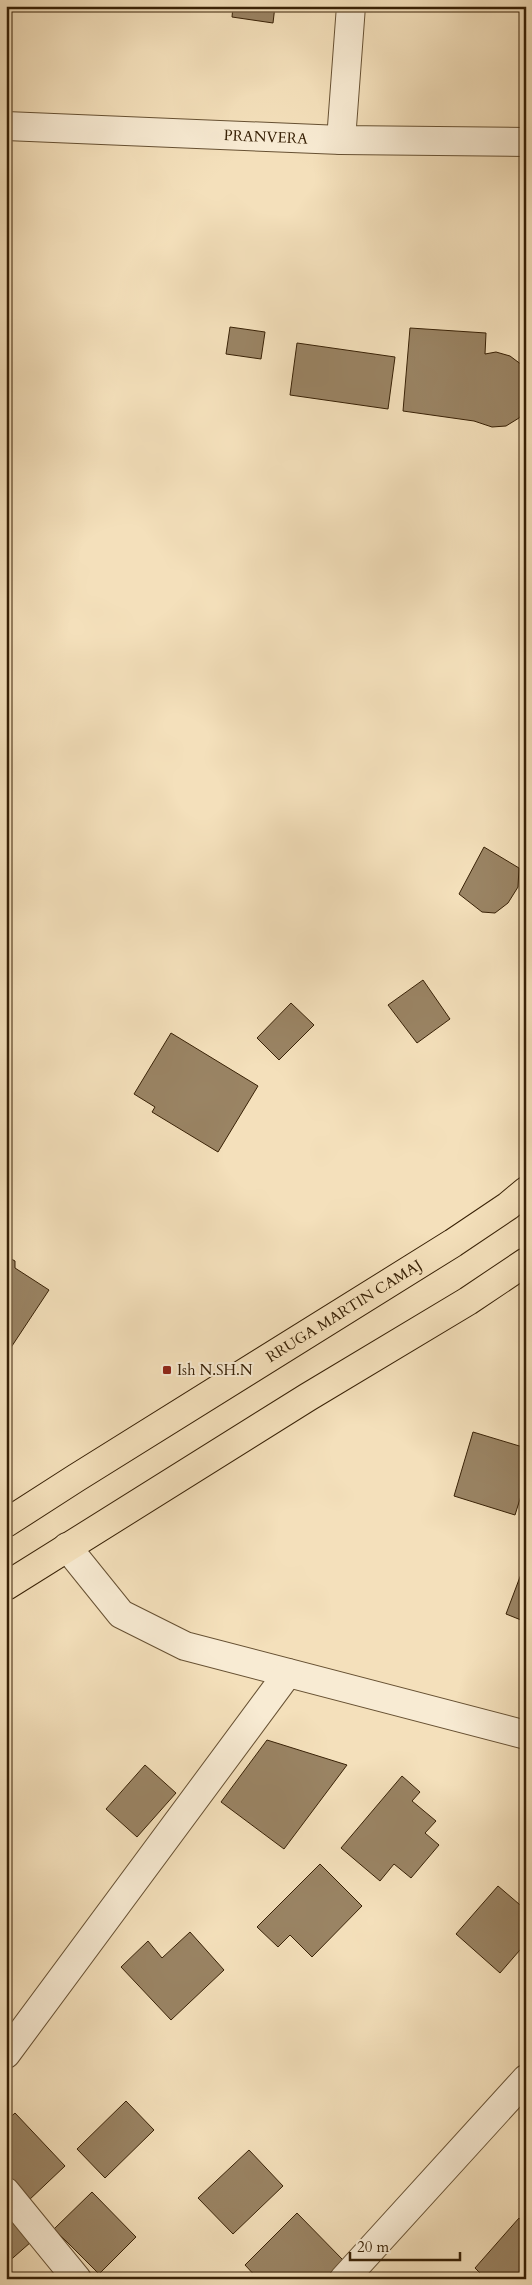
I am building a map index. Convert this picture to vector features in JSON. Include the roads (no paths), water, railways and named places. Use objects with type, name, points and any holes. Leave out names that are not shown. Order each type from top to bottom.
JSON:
[{"type":"highway","name":"RRUGA MARTIN CAMAJ","points":[[6,1523],[454,1243],[508,1206],[526,1191]]},
{"type":"highway","points":[[6,1586],[308,1397],[468,1301],[526,1262]]},
{"type":"street","points":[[342,140],[351,6]]},
{"type":"street","name":"PRANVERA","points":[[6,126],[342,140],[526,142]]},
{"type":"street","points":[[67,1547],[121,1614],[185,1646],[526,1735]]},
{"type":"street","points":[[6,2054],[288,1673]]},
{"type":"street","points":[[344,2279],[526,2078]]},
{"type":"street","points":[[6,2192],[76,2279]]},
{"type":"place","name":"Ish N.SH.N","points":[[167,1370]]}]
